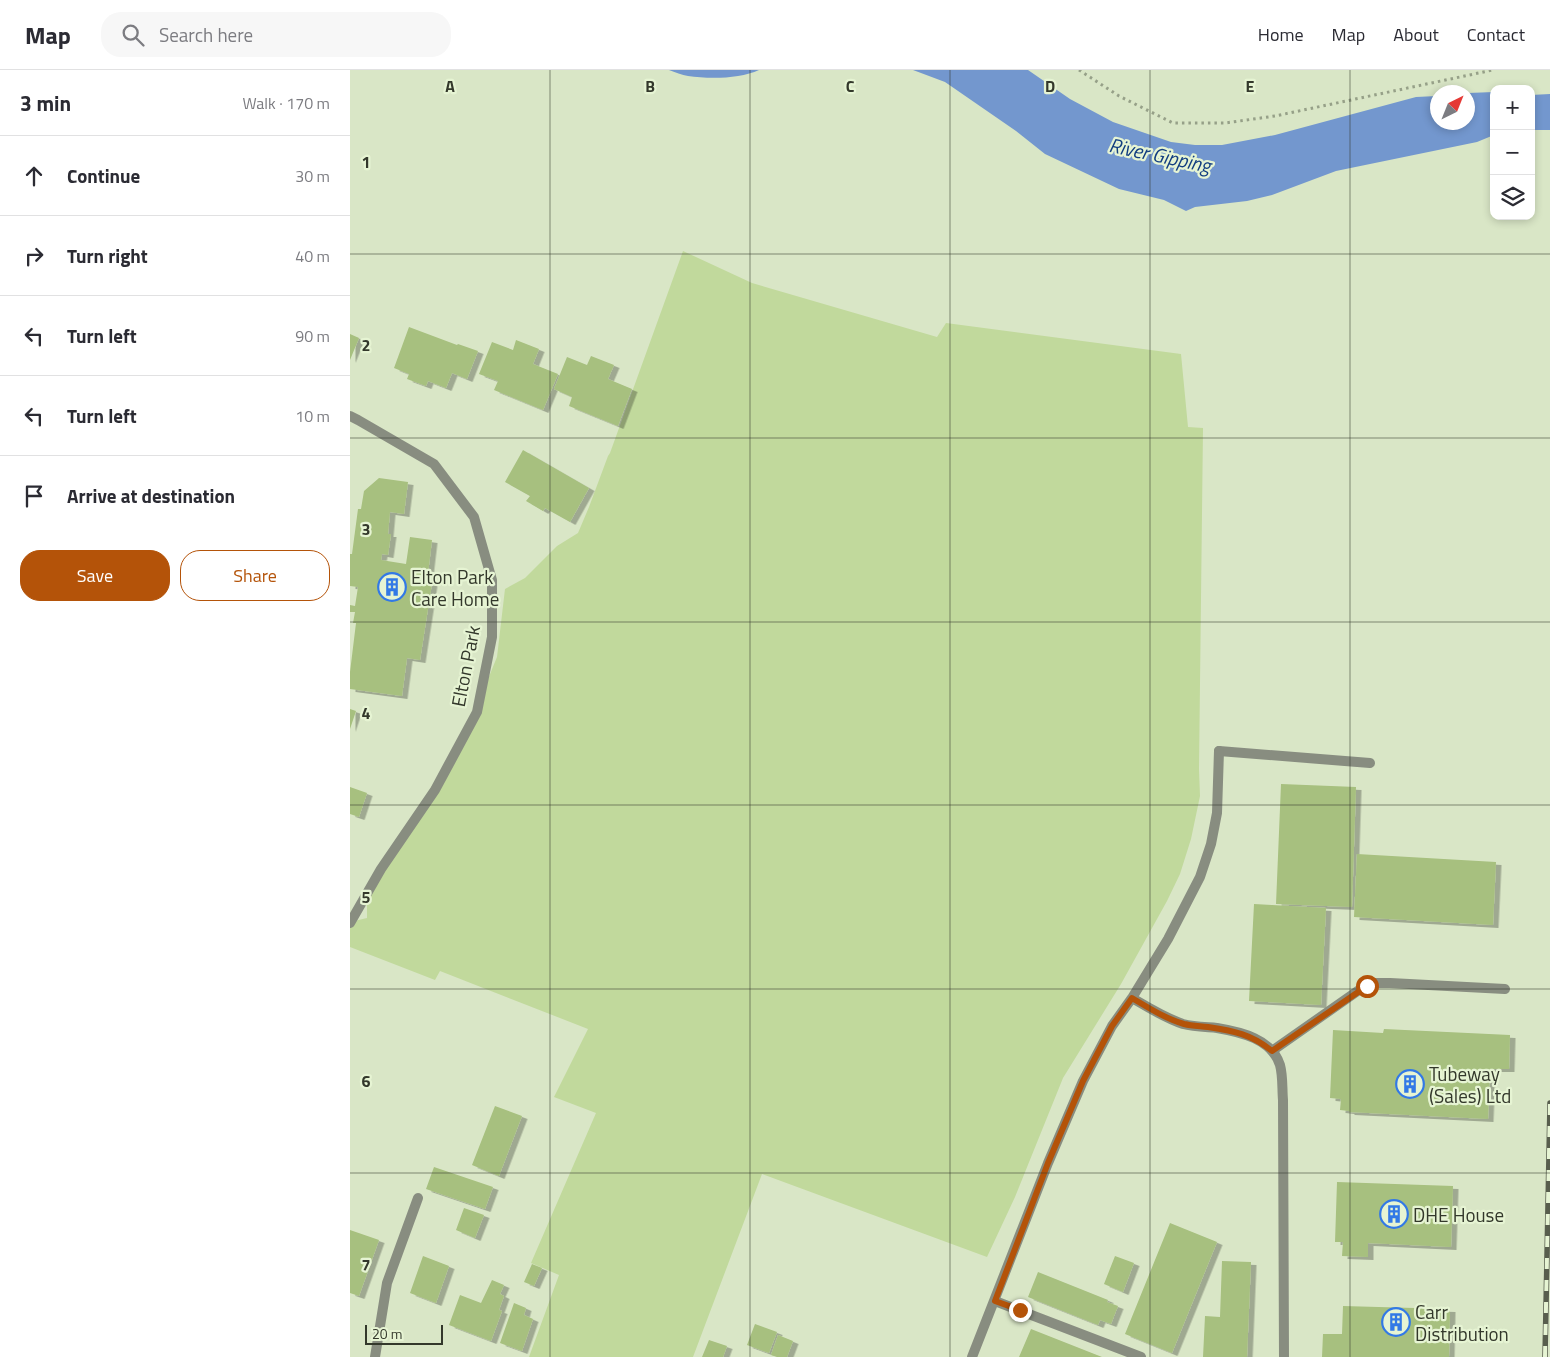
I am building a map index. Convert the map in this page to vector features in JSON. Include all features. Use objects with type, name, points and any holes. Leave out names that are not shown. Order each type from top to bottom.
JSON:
[{"type":"street","name":"Elton Park","points":[[350,416],[434,464],[474,517],[492,580],[492,637],[477,712],[435,790],[381,869],[350,923]]},
{"type":"street","points":[[972,1357],[1048,1163],[1083,1081],[1112,1026],[1132,998],[1168,939],[1200,877],[1211,844],[1217,813],[1219,751],[1370,763]]},
{"type":"street","points":[[1272,1051],[1359,990],[1374,983],[1505,989]]},
{"type":"street","points":[[1132,998],[1162,1016],[1185,1024],[1234,1031],[1249,1036],[1261,1042],[1272,1051],[1279,1064],[1283,1100],[1284,1357]]},
{"type":"street","points":[[375,1357],[387,1283],[418,1198]]},
{"type":"street","points":[[995,1301],[1141,1357]]},
{"type":"path","points":[[1079,70],[1118,96],[1173,123],[1225,123],[1275,116],[1493,70]]},
{"type":"green space","points":[[683,251],[752,283],[937,337],[946,323],[1181,354],[1188,427],[1203,428],[1200,796],[1191,839],[1180,874],[1121,984],[1063,1078],[1015,1197],[987,1257],[762,1174],[693,1357],[529,1357],[559,1275],[531,1263],[596,1113],[554,1097],[588,1029],[440,971],[435,980],[350,947],[350,922],[367,918],[367,906],[360,898],[441,772],[477,706],[497,657],[505,589],[525,578],[557,546],[578,533],[610,453]]},
{"type":"water","points":[[669,70],[759,70],[734,77],[705,78],[688,76]]},
{"type":"water","name":"River Gipping","points":[[913,70],[1028,70],[1070,99],[1113,122],[1171,142],[1195,145],[1222,145],[1275,135],[1416,97],[1430,96],[1430,130],[1475,130],[1475,93],[1490,92],[1490,137],[1477,142],[1336,171],[1272,195],[1247,201],[1195,207],[1186,211],[1164,200],[1119,189],[1045,154],[1016,131],[945,82]]},
{"type":"water","points":[[1550,94],[1550,130],[1535,130],[1535,95]]},
{"type":"building","points":[[409,327],[478,351],[467,379],[452,373],[446,388],[428,381],[426,386],[407,379],[409,374],[394,368]]},
{"type":"building","points":[[350,334],[359,338],[350,360]]},
{"type":"building","points":[[516,340],[539,349],[533,364],[558,374],[543,410],[494,390],[498,381],[479,374],[492,342],[513,350]]},
{"type":"building","points":[[591,356],[614,365],[608,379],[632,389],[618,426],[569,406],[572,397],[554,389],[567,357],[587,365]]},
{"type":"building","points":[[523,450],[589,488],[570,522],[545,508],[543,511],[526,501],[530,496],[505,482]]},
{"type":"building","name":"Elton Park Care Home","points":[[379,478],[408,482],[404,514],[390,512],[388,534],[391,534],[388,555],[382,554],[381,560],[406,564],[410,537],[432,540],[427,582],[432,583],[420,660],[407,658],[402,696],[350,689],[350,672],[356,623],[353,623],[355,612],[350,612],[350,605],[355,606],[358,587],[350,586],[350,554],[352,554],[358,509],[361,509],[364,491]]},
{"type":"building","points":[[350,709],[356,711],[350,729]]},
{"type":"building","points":[[1281,784],[1356,787],[1352,907],[1276,904]]},
{"type":"building","points":[[350,787],[367,793],[359,817],[350,814]]},
{"type":"building","points":[[1357,854],[1496,862],[1493,925],[1354,917]]},
{"type":"building","points":[[1254,904],[1326,908],[1321,1005],[1249,1001]]},
{"type":"building","name":"Tubeway (Sales) Ltd","points":[[1384,1029],[1510,1035],[1509,1069],[1490,1069],[1488,1119],[1340,1110],[1341,1099],[1330,1098],[1333,1030],[1383,1033]]},
{"type":"building","points":[[495,1106],[522,1116],[499,1176],[472,1165]]},
{"type":"building","points":[[434,1167],[493,1187],[485,1209],[426,1189]]},
{"type":"building","name":"DHE House","points":[[1337,1182],[1453,1186],[1451,1247],[1368,1243],[1368,1257],[1342,1256],[1343,1242],[1335,1242]]},
{"type":"building","points":[[464,1208],[484,1215],[475,1238],[456,1230]]},
{"type":"building","points":[[1170,1223],[1217,1242],[1172,1353],[1125,1334]]},
{"type":"building","points":[[350,1230],[379,1240],[359,1296],[350,1293]]},
{"type":"building","points":[[423,1256],[449,1266],[436,1303],[410,1293]]},
{"type":"building","points":[[1115,1256],[1134,1263],[1123,1292],[1104,1284]]},
{"type":"building","points":[[1222,1261],[1251,1262],[1247,1357],[1203,1357],[1205,1316],[1220,1317]]},
{"type":"building","points":[[532,1264],[542,1268],[534,1286],[524,1282]]},
{"type":"building","points":[[1038,1272],[1108,1300],[1107,1302],[1118,1306],[1111,1324],[1100,1320],[1098,1325],[1028,1297]]},
{"type":"building","points":[[492,1280],[504,1285],[500,1294],[504,1296],[499,1310],[502,1311],[491,1341],[449,1325],[460,1295],[481,1303]]},
{"type":"building","points":[[514,1303],[526,1308],[524,1315],[533,1319],[522,1351],[500,1343]]},
{"type":"building","name":"Carr Distribution","points":[[1343,1306],[1450,1309],[1449,1357],[1322,1357],[1323,1334],[1342,1334]]},
{"type":"building","points":[[755,1324],[777,1332],[769,1353],[747,1345]]},
{"type":"building","points":[[1031,1329],[1102,1357],[1019,1357]]},
{"type":"building","points":[[778,1335],[793,1341],[787,1357],[771,1355]]},
{"type":"building","points":[[709,1340],[727,1346],[723,1357],[702,1357]]},
{"type":"railway","points":[[1545,1357],[1550,1103]]},
{"type":"place","name":"Elton Park Care Home","points":[[392,587]]},
{"type":"place","name":"Tubeway (Sales) Ltd","points":[[1410,1084]]},
{"type":"place","name":"DHE House","points":[[1394,1214]]},
{"type":"place","name":"Carr Distribution","points":[[1396,1322]]},
{"type":"route","points":[[1020,1310],[995,1301],[1048,1163],[1083,1081],[1112,1026],[1132,998],[1162,1016],[1185,1024],[1234,1031],[1261,1042],[1272,1051],[1367,986]]}]
